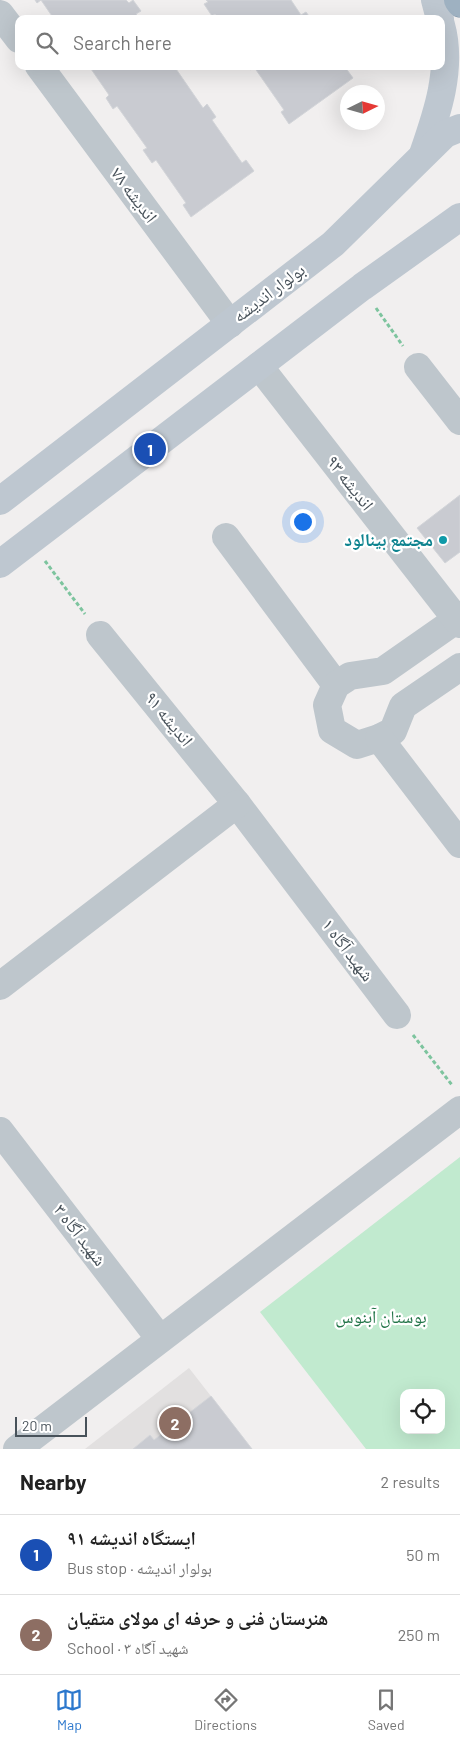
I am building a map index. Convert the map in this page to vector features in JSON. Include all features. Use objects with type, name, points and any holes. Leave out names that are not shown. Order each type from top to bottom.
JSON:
[{"type":"main road","points":[[435,0],[439,15]]},
{"type":"main road","name":"بولوار اندیشه","points":[[0,502],[333,244],[423,155],[438,112],[445,70]]},
{"type":"main road","points":[[423,155],[445,134],[460,128]]},
{"type":"main road","points":[[0,564],[362,287],[460,217]]},
{"type":"street","points":[[0,14],[15,34]]},
{"type":"street","name":"اندیشه ۷۸","points":[[42,70],[230,324]]},
{"type":"street","name":"اندیشه ۹۳","points":[[259,366],[458,622]]},
{"type":"street","points":[[418,367],[460,421]]},
{"type":"street","points":[[226,537],[336,685]]},
{"type":"street","points":[[458,622],[383,671],[350,676],[336,685],[327,705],[332,730],[356,745],[379,738],[393,731],[403,706],[460,667]]},
{"type":"street","name":"اندیشه ۹۱","points":[[100,635],[237,804]]},
{"type":"street","points":[[379,738],[460,844]]},
{"type":"street","points":[[0,986],[237,804]]},
{"type":"street","name":"شهید آگاه ۱","points":[[237,804],[397,1015]]},
{"type":"street","points":[[16,1449],[160,1339],[457,1099]]},
{"type":"street","name":"شهید آگاه ۳","points":[[0,1132],[160,1339]]},
{"type":"path","points":[[362,287],[418,367]]},
{"type":"path","points":[[29,541],[100,635]]},
{"type":"path","points":[[397,1015],[457,1099]]},
{"type":"shaded area","points":[[189,1368],[252,1449],[85,1449]]},
{"type":"green space","name":"بوستان آبنوس","points":[[460,1157],[460,1449],[366,1449],[260,1312]]},
{"type":"building","points":[[41,0],[126,0],[129,3],[133,0],[141,11],[137,15],[51,15]]},
{"type":"building","points":[[206,0],[291,0],[301,15],[211,15],[204,4],[208,2]]},
{"type":"building","points":[[92,70],[177,70],[203,108],[207,104],[216,117],[212,120],[242,163],[246,160],[254,171],[191,217],[183,205],[186,203],[156,160],[152,163],[143,150],[147,148],[117,106],[113,109],[106,98],[109,95]]},
{"type":"building","points":[[256,70],[347,70],[353,78],[343,85],[340,85],[340,87],[289,124],[281,112],[284,110]]},
{"type":"building","name":"مجتمع بینالود","points":[[460,495],[460,552],[445,563],[417,528]]},
{"type":"building","points":[[211,1396],[252,1449],[133,1449],[150,1435],[154,1440]]},
{"type":"place","name":"ایستگاه اندیشه ۹۱","points":[[150,449]]},
{"type":"place","name":"مجتمع بینالود","points":[[443,540]]},
{"type":"place","name":"هنرستان فنی و حرفه ای مولای متقیان","points":[[175,1423]]}]
